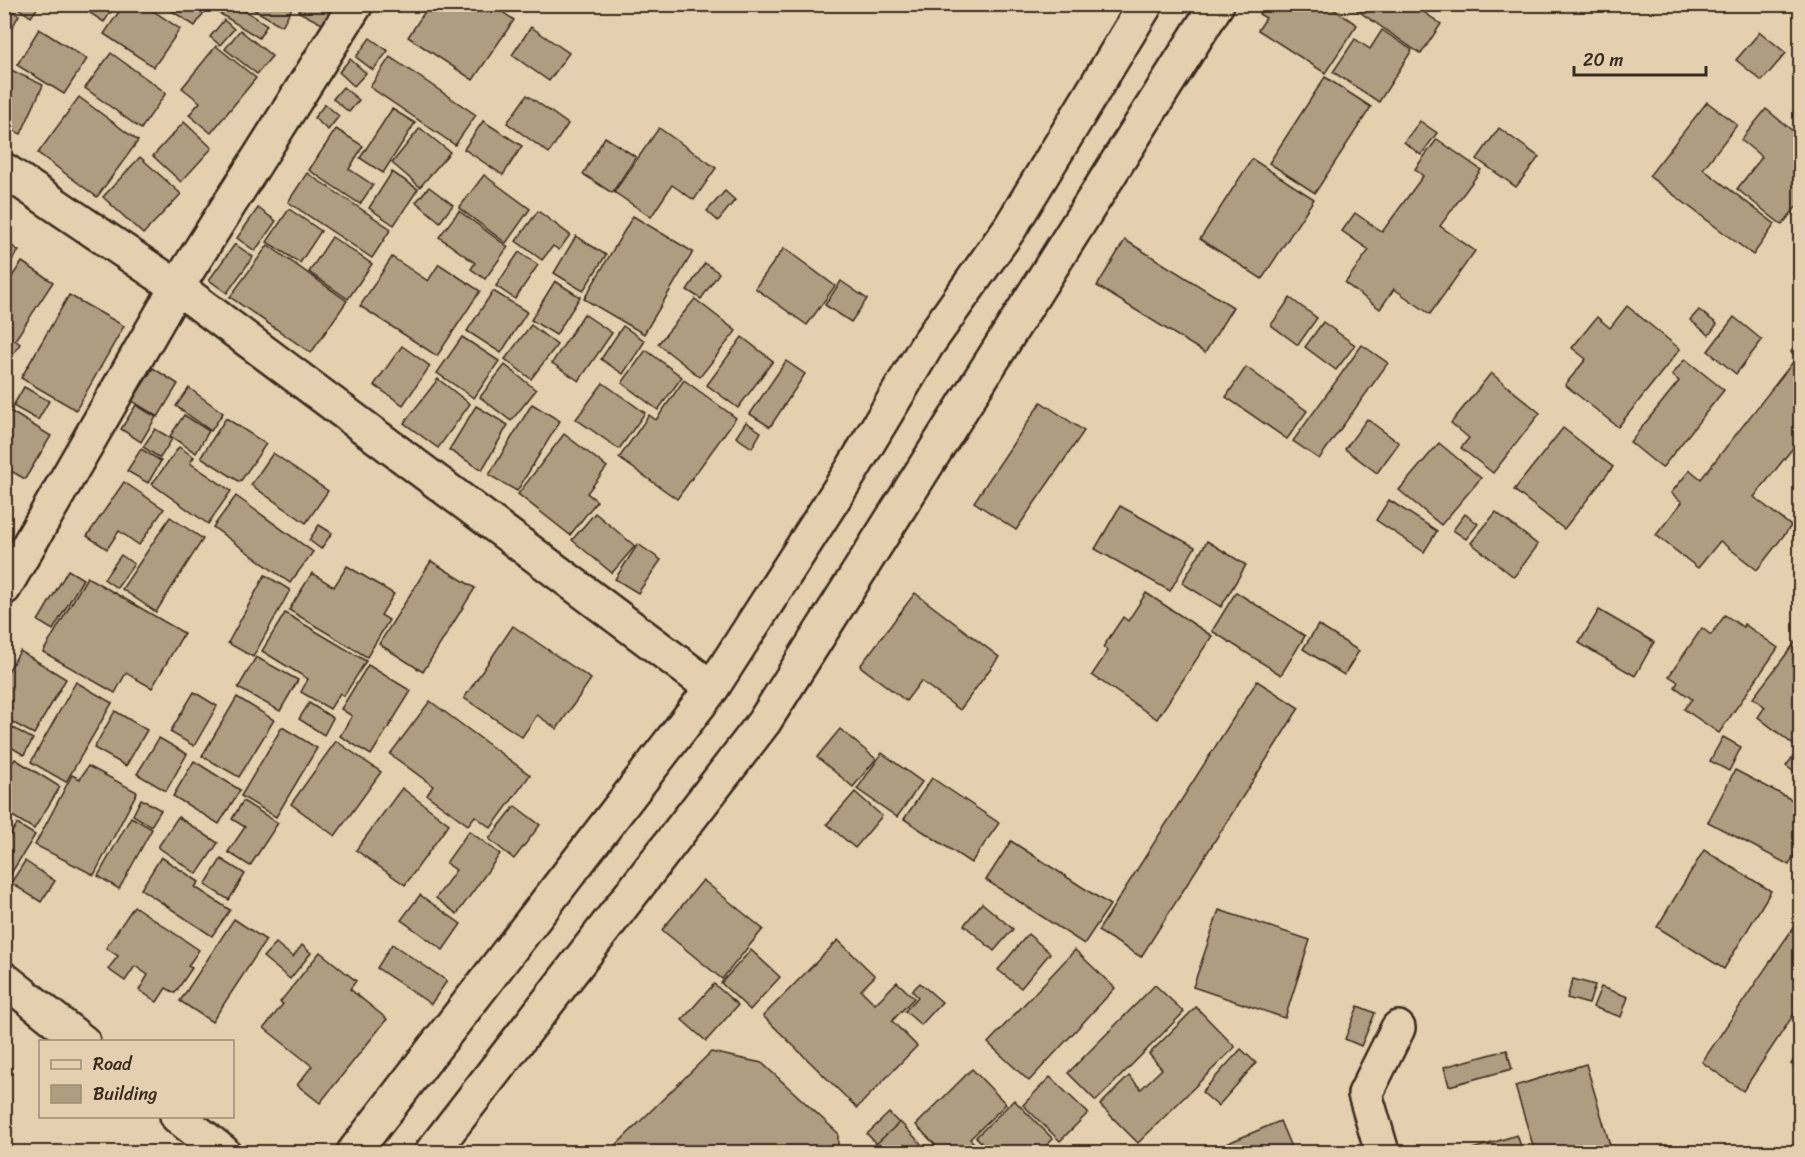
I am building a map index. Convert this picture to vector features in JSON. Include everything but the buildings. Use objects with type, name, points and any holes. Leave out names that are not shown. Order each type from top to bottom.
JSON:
[{"type":"main road","points":[[4,588],[177,288],[356,4]]},
{"type":"main road","points":[[354,1152],[712,688],[843,483],[927,345],[1010,228],[1146,4]]},
{"type":"main road","points":[[432,1152],[764,722],[1217,4]]},
{"type":"main road","points":[[4,170],[177,288],[712,688]]},
{"type":"main road","points":[[4,979],[82,1040]]},
{"type":"main road","points":[[1382,1152],[1365,1094],[1398,1028]]},
{"type":"main road","points":[[180,1118],[223,1152]]}]
